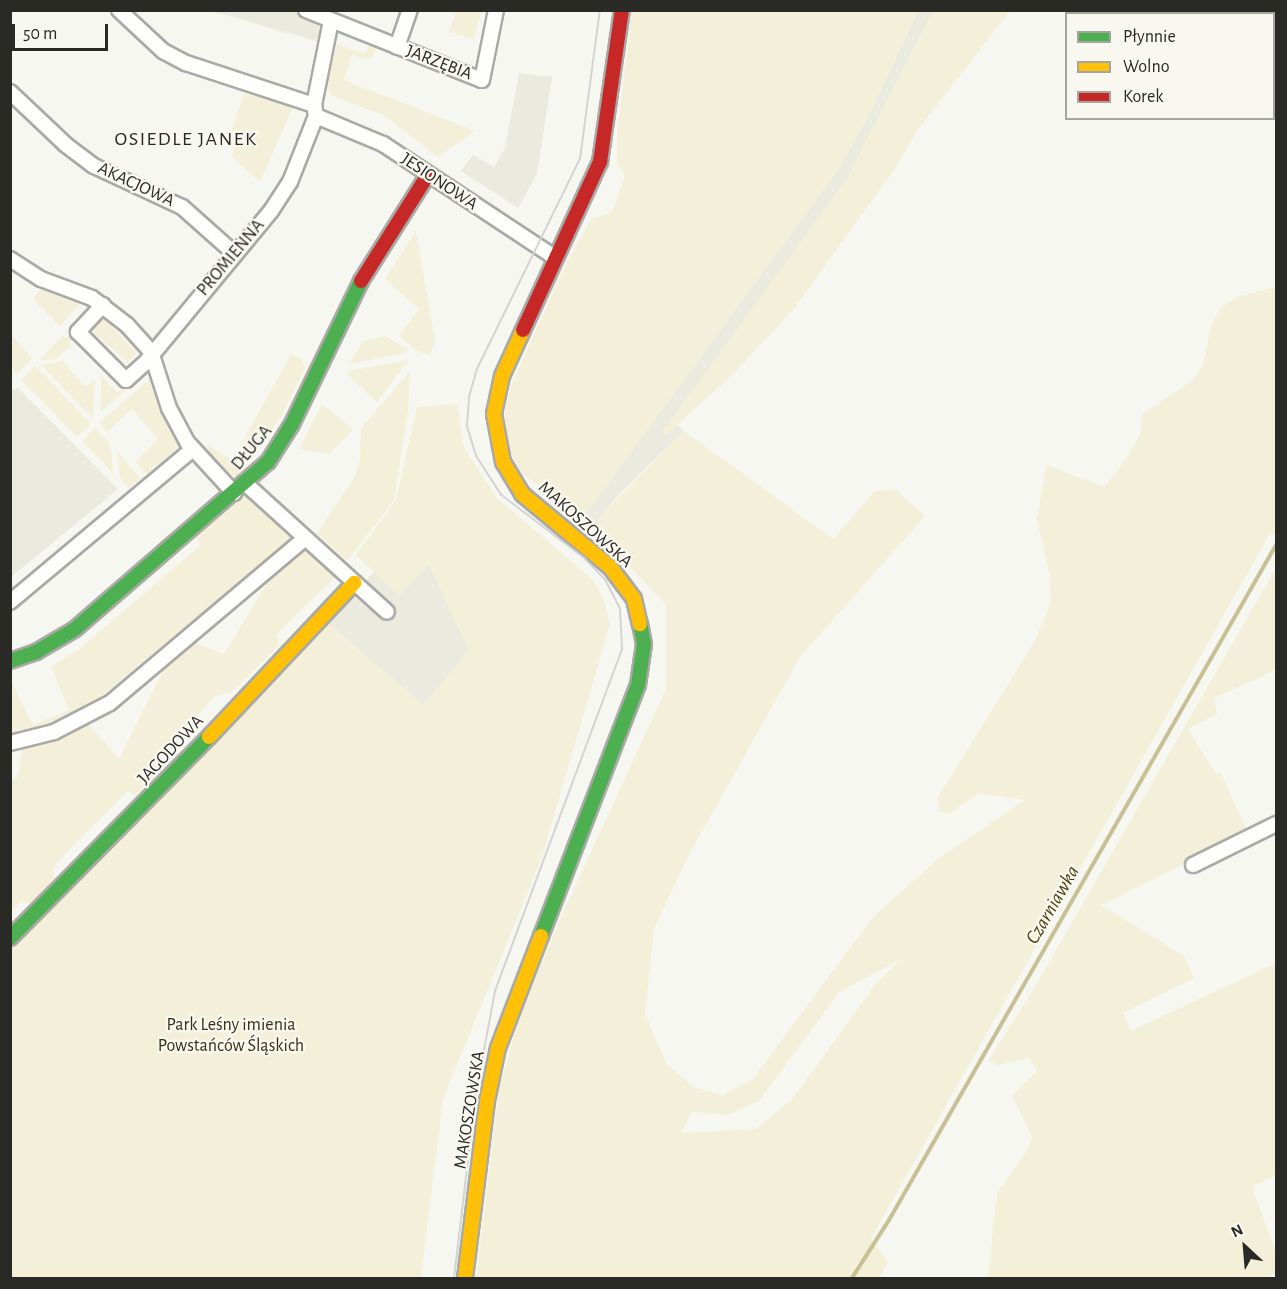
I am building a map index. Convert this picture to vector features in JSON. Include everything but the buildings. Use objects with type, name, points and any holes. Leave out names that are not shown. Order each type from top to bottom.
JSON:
[{"type":"main road","name":"MAKOSZOWSKA","points":[[465,1278],[487,1101],[498,1048],[638,686],[642,664],[641,621],[622,581],[522,494],[503,462],[496,439],[494,414],[502,376],[600,162],[608,125],[622,10]]},
{"type":"main road","name":"DŁUGA","points":[[10,661],[36,652],[75,628],[246,484],[284,439],[348,301],[427,176]]},
{"type":"main road","name":"JAGODOWA","points":[[10,938],[147,802],[354,583]]},
{"type":"street","name":"JESIONOWA","points":[[119,10],[163,51],[186,63],[315,111],[383,144],[427,176],[556,258]]},
{"type":"street","name":"JARZĘBIA","points":[[397,47],[410,10]]},
{"type":"street","name":"JARZĘBIA","points":[[312,12],[482,80],[496,10]]},
{"type":"street","name":"PROMIENNA","points":[[103,305],[78,332],[126,380],[235,254],[285,191],[315,111],[331,21]]},
{"type":"street","name":"AKACJOWA","points":[[10,92],[66,145],[94,166],[182,207],[235,254]]},
{"type":"street","points":[[10,260],[41,279],[103,305],[151,352],[169,408],[192,450],[234,493]]},
{"type":"street","points":[[10,602],[192,450]]},
{"type":"street","points":[[246,484],[387,612]]},
{"type":"street","points":[[10,743],[54,732],[110,703],[304,539]]},
{"type":"street","points":[[1193,865],[1276,825]]},
{"type":"shaded area","points":[[211,11],[300,11],[322,29],[316,41]]},
{"type":"shaded area","points":[[918,11],[933,11],[848,177],[666,435],[677,425],[684,431],[619,494],[592,527],[582,519],[837,171],[868,117]]},
{"type":"shaded area","points":[[519,73],[552,77],[537,174],[518,208],[461,171],[473,155],[494,167],[505,148]]},
{"type":"shaded area","points":[[18,388],[118,489],[11,577],[10,391]]},
{"type":"shaded area","points":[[429,564],[469,650],[424,706],[328,623],[374,572],[399,595]]},
{"type":"green space","points":[[456,10],[482,11],[474,39],[449,32]]},
{"type":"green space","points":[[632,11],[918,11],[868,117],[837,171],[582,519],[518,470],[506,441],[503,422],[511,385],[565,266],[591,219],[612,212],[625,176],[617,162],[617,134]]},
{"type":"green space","points":[[933,11],[1010,11],[916,132],[894,170],[793,310],[731,376],[666,435],[662,432],[848,177]]},
{"type":"green space","points":[[370,43],[377,47],[370,60],[352,55],[344,80],[475,131],[438,157],[385,116],[331,95],[326,85],[337,44],[365,54]]},
{"type":"green space","points":[[244,93],[293,107],[260,182],[231,156],[235,150],[227,145]]},
{"type":"green space","points":[[416,231],[435,341],[430,355],[417,351],[399,336],[419,309],[385,279]]},
{"type":"green space","points":[[1276,287],[1276,534],[1269,535],[871,1238],[888,1262],[879,1278],[476,1278],[499,1090],[516,1027],[557,926],[666,689],[666,605],[592,527],[684,431],[833,539],[875,491],[896,490],[925,516],[800,657],[691,851],[654,928],[645,1014],[666,1063],[693,1087],[722,1095],[752,1080],[873,917],[938,859],[1025,800],[979,793],[949,814],[939,811],[938,797],[1035,641],[1051,602],[1049,573],[1037,519],[1046,465],[1104,487],[1129,455],[1141,432],[1143,414],[1193,380],[1203,365],[1211,327],[1220,308],[1237,297]],"holes":[[[901,959],[877,982],[794,1097],[756,1129],[681,1133],[692,1112],[727,1115],[759,1101],[839,992]]]},
{"type":"green space","points":[[41,289],[68,300],[82,301],[60,326],[33,299]]},
{"type":"green space","points":[[102,316],[137,353],[128,363],[92,331]]},
{"type":"green space","points":[[11,335],[32,358],[17,374],[11,367]]},
{"type":"green space","points":[[62,336],[71,338],[70,347],[56,359],[39,360]]},
{"type":"green space","points":[[385,336],[408,349],[406,353],[349,364],[363,341]]},
{"type":"green space","points":[[291,354],[301,358],[305,368],[282,415],[254,455],[240,446]]},
{"type":"green space","points":[[409,360],[377,402],[348,375],[348,371]]},
{"type":"green space","points":[[63,361],[85,387],[95,379],[93,419],[41,365]]},
{"type":"green space","points":[[35,365],[91,424],[77,437],[21,380]]},
{"type":"green space","points":[[410,371],[408,411],[394,500],[347,561],[317,533],[354,478],[360,460],[361,428]]},
{"type":"green space","points":[[140,372],[143,376],[100,412],[101,375],[117,393]]},
{"type":"green space","points":[[150,379],[181,446],[146,474],[136,462],[158,439],[132,409],[107,432],[99,423]]},
{"type":"green space","points":[[322,404],[353,429],[329,454],[299,449]]},
{"type":"green space","name":"Park Leśny imienia Powstańców Śląskich","points":[[457,404],[464,448],[497,498],[592,579],[603,597],[610,624],[542,857],[443,1099],[421,1278],[11,1278],[11,945],[328,623],[423,705],[469,651],[429,564],[399,595],[356,555],[396,500],[417,407]]},
{"type":"green space","points":[[95,428],[110,444],[113,473],[82,441]]},
{"type":"green space","points":[[209,445],[248,468],[239,477],[226,474],[203,449]]},
{"type":"green space","points":[[117,451],[140,478],[129,488],[120,478]]},
{"type":"green space","points":[[244,493],[293,537],[99,698],[54,723],[11,735],[10,679],[33,725],[69,710],[51,666],[78,650],[201,545],[193,534]]},
{"type":"green space","points":[[302,545],[336,576],[277,634],[279,645],[232,692],[214,697],[159,758],[157,775],[135,795],[127,791],[54,866],[54,884],[31,903],[20,901],[11,912],[11,779],[17,779],[24,741],[86,721],[119,759],[172,653],[188,640],[224,654],[282,559]]},
{"type":"green space","points":[[1276,568],[1276,670],[1214,698],[1217,714],[1188,729],[1216,774],[1220,772],[1248,832],[1101,905],[1184,956],[1194,978],[1123,1013],[1131,1031],[1276,963],[1276,1175],[1252,1187],[1276,1252],[1276,1273],[1265,1278],[988,1278],[997,1193],[1028,1149],[1032,1137],[1012,1095],[1037,1071],[1029,1058],[999,1065],[988,1061],[1036,985]]},
{"type":"waterway","name":"Czarniawka","points":[[852,1278],[889,1220],[1276,545]]},
{"type":"tram line","points":[[454,1278],[476,1093],[495,991],[622,649],[620,609],[606,581],[585,559],[501,495],[476,456],[467,426],[469,397],[477,369],[580,159],[600,10]]},
{"type":"traffic: fast","points":[[10,661],[36,652],[75,629],[268,462],[292,424],[361,281]]},
{"type":"traffic: fast","points":[[541,936],[638,685],[644,644],[640,624]]},
{"type":"traffic: fast","points":[[10,938],[209,737]]},
{"type":"traffic: slow","points":[[523,330],[502,376],[494,414],[503,462],[522,494],[610,567],[634,599],[640,624]]},
{"type":"traffic: slow","points":[[209,737],[354,583]]},
{"type":"traffic: slow","points":[[465,1278],[487,1101],[498,1048],[541,936]]},
{"type":"traffic: jam","points":[[523,330],[600,162],[622,10]]},
{"type":"traffic: jam","points":[[361,281],[427,176]]},
{"type":"district","name":"OSIEDLE JANEK","points":[[186,139]]}]
